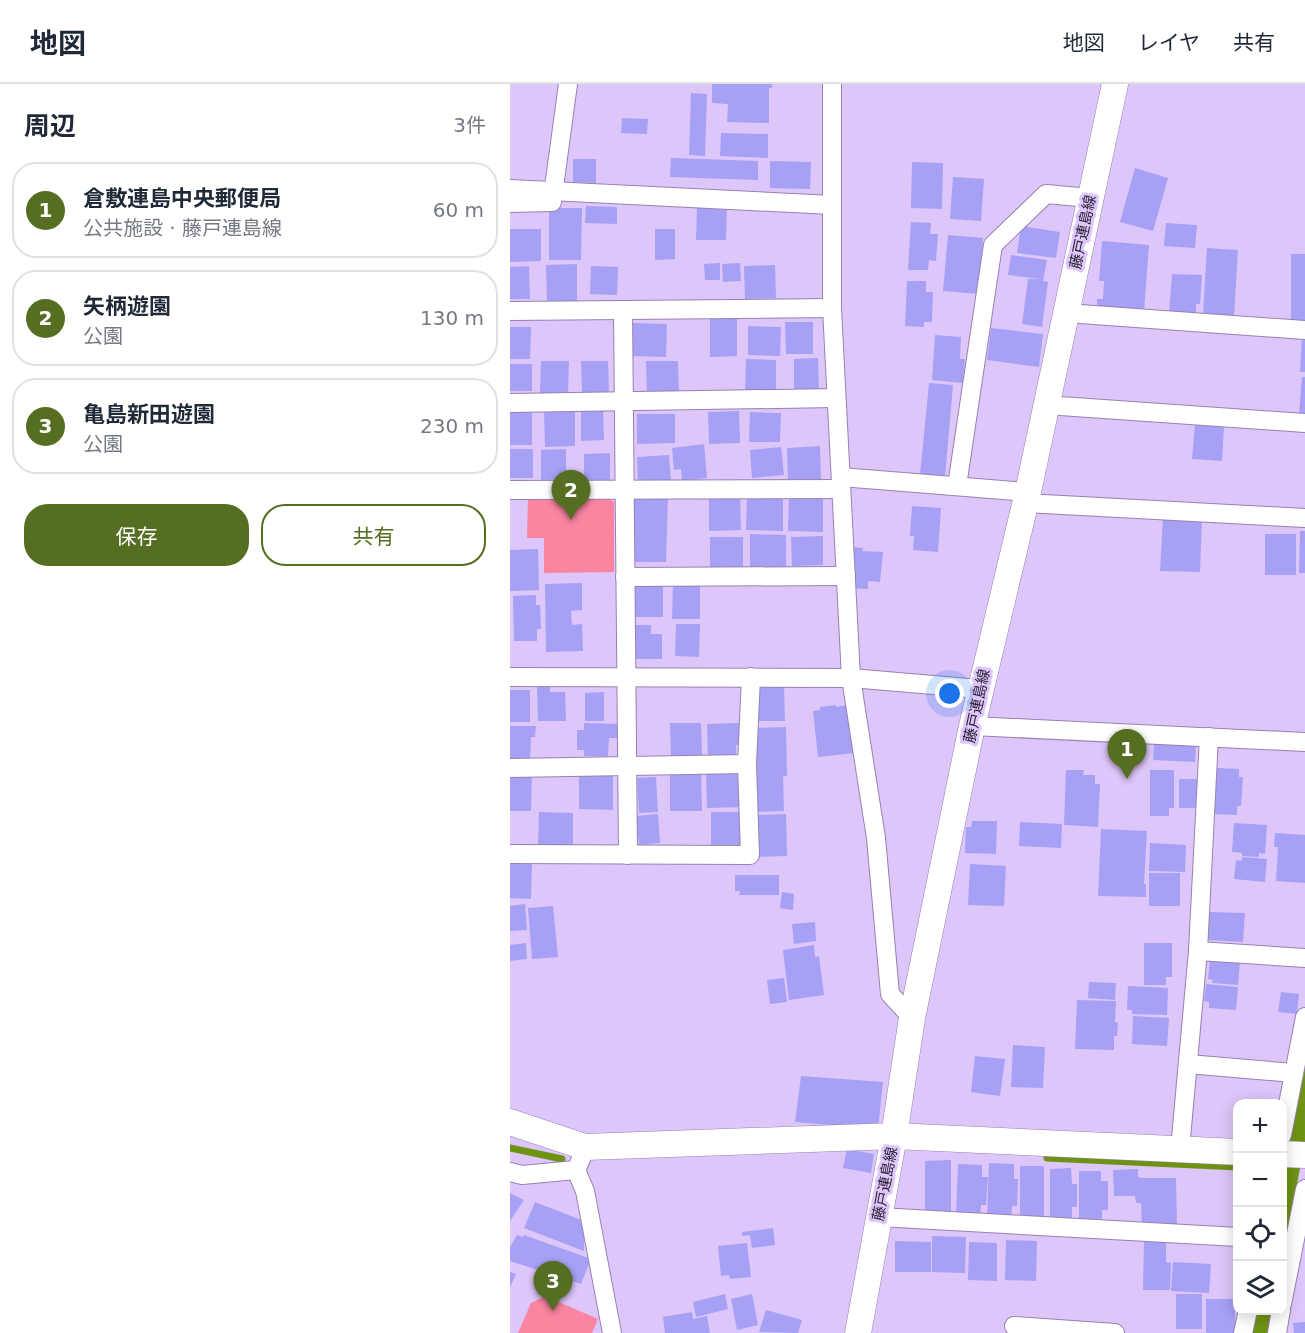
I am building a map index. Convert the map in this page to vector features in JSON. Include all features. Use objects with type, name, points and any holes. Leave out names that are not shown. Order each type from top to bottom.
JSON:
[{"type":"main road","name":"藤戸連島線","points":[[858,1333],[894,1136],[912,1018],[972,726],[1026,498],[1115,84]]},
{"type":"main road","points":[[510,1122],[581,1159],[894,1136],[1233,1152]]},
{"type":"street","points":[[510,203],[552,202],[568,84]]},
{"type":"street","points":[[832,84],[832,308],[851,678],[876,838],[890,994],[912,1018]]},
{"type":"street","points":[[510,189],[832,205]]},
{"type":"street","points":[[957,486],[993,245],[1046,194],[1090,198]]},
{"type":"street","points":[[510,312],[832,308]]},
{"type":"street","points":[[623,310],[628,855]]},
{"type":"street","points":[[1066,313],[1305,330]]},
{"type":"street","points":[[510,404],[836,398]]},
{"type":"street","points":[[1046,405],[1305,423]]},
{"type":"street","points":[[510,490],[841,483],[957,486],[1026,498],[1305,518]]},
{"type":"street","points":[[625,577],[846,576]]},
{"type":"street","points":[[510,677],[851,678],[980,689]]},
{"type":"street","points":[[510,855],[750,855],[747,764],[751,677]]},
{"type":"street","points":[[972,726],[1305,742]]},
{"type":"street","points":[[1180,1149],[1198,951],[1209,737]]},
{"type":"street","points":[[510,768],[747,764]]},
{"type":"street","points":[[1198,951],[1305,958]]},
{"type":"street","points":[[1292,1151],[1294,1073],[1305,1017]]},
{"type":"street","points":[[1188,1064],[1294,1073]]},
{"type":"street","points":[[510,1172],[522,1175],[581,1159],[612,1333]]},
{"type":"street","points":[[1286,1261],[1288,1243],[1305,1189]]},
{"type":"street","points":[[879,1217],[1233,1237]]},
{"type":"street","points":[[1243,1333],[1247,1315]]},
{"type":"street","points":[[1277,1333],[1280,1315]]},
{"type":"street","points":[[1014,1326],[1114,1333]]},
{"type":"shaded area","points":[[605,496],[614,502],[614,572],[544,573],[544,538],[527,538],[528,497]]},
{"type":"shaded area","points":[[1305,1057],[1305,1142],[1287,1236],[1287,1151]]},
{"type":"shaded area","points":[[545,1296],[598,1319],[592,1333],[518,1333],[531,1303]]},
{"type":"shaded area","points":[[1254,1315],[1271,1315],[1268,1333],[1251,1333]]},
{"type":"building","points":[[712,84],[772,84],[772,88],[769,88],[769,123],[727,122],[728,104],[712,103]]},
{"type":"building","points":[[691,93],[707,94],[705,156],[689,155]]},
{"type":"building","points":[[622,118],[648,119],[647,134],[621,133]]},
{"type":"building","points":[[721,133],[768,134],[768,158],[720,156]]},
{"type":"building","points":[[671,158],[758,161],[758,180],[670,177]]},
{"type":"building","points":[[573,159],[596,159],[596,183],[573,182]]},
{"type":"building","points":[[770,161],[811,162],[810,189],[770,188]]},
{"type":"building","points":[[912,162],[943,163],[942,209],[911,208]]},
{"type":"building","points":[[1135,168],[1168,178],[1153,231],[1120,222]]},
{"type":"building","points":[[953,177],[984,179],[981,221],[950,219]]},
{"type":"building","points":[[586,206],[617,207],[617,224],[585,223]]},
{"type":"building","points":[[697,206],[727,207],[726,240],[696,240]]},
{"type":"building","points":[[549,208],[582,208],[581,260],[549,260]]},
{"type":"building","points":[[911,222],[931,223],[930,234],[938,234],[936,261],[929,260],[928,270],[908,270]]},
{"type":"building","points":[[1166,223],[1197,225],[1195,248],[1164,246]]},
{"type":"building","points":[[1021,226],[1060,232],[1056,258],[1017,253]]},
{"type":"building","points":[[510,229],[541,229],[541,261],[510,262]]},
{"type":"building","points":[[655,229],[675,229],[675,259],[655,260]]},
{"type":"building","points":[[948,235],[983,238],[979,294],[943,291]]},
{"type":"building","points":[[1102,241],[1149,245],[1144,312],[1097,308],[1097,299],[1103,299],[1104,281],[1099,281]]},
{"type":"building","points":[[1207,248],[1238,250],[1234,316],[1203,315]]},
{"type":"building","points":[[1291,254],[1305,254],[1305,321],[1291,321]]},
{"type":"building","points":[[1011,255],[1047,260],[1043,281],[1048,282],[1042,327],[1022,324],[1028,279],[1040,279],[1008,275]]},
{"type":"building","points":[[720,263],[720,280],[705,280],[704,264]]},
{"type":"building","points":[[740,263],[741,281],[723,282],[722,264]]},
{"type":"building","points":[[577,264],[577,301],[547,302],[546,265]]},
{"type":"building","points":[[775,265],[776,298],[745,299],[744,266]]},
{"type":"building","points":[[529,266],[530,299],[510,299],[510,267]]},
{"type":"building","points":[[591,266],[618,267],[617,295],[590,294]]},
{"type":"building","points":[[1172,274],[1202,275],[1200,304],[1196,304],[1196,316],[1169,314]]},
{"type":"building","points":[[907,281],[926,281],[926,292],[933,292],[932,322],[924,322],[924,327],[905,326]]},
{"type":"building","points":[[710,318],[737,318],[737,356],[710,357]]},
{"type":"building","points":[[785,322],[813,322],[813,354],[786,354]]},
{"type":"building","points":[[632,323],[667,324],[666,357],[630,356]]},
{"type":"building","points":[[748,326],[781,327],[780,356],[748,355]]},
{"type":"building","points":[[510,327],[531,327],[530,359],[510,359]]},
{"type":"building","points":[[991,328],[1043,334],[1039,367],[987,360]]},
{"type":"building","points":[[935,335],[961,337],[960,359],[965,359],[963,383],[932,380]]},
{"type":"building","points":[[1302,336],[1305,336],[1305,372],[1300,372]]},
{"type":"building","points":[[818,358],[819,391],[794,392],[794,359]]},
{"type":"building","points":[[746,359],[776,360],[776,394],[745,394]]},
{"type":"building","points":[[541,361],[569,361],[568,395],[540,394]]},
{"type":"building","points":[[581,361],[608,361],[609,392],[582,393]]},
{"type":"building","points":[[646,361],[678,361],[679,394],[647,395]]},
{"type":"building","points":[[510,364],[532,364],[532,391],[510,391]]},
{"type":"building","points":[[1302,377],[1305,377],[1305,415],[1299,414]]},
{"type":"building","points":[[929,383],[953,385],[945,477],[920,475]]},
{"type":"building","points":[[544,409],[575,409],[575,446],[545,447]]},
{"type":"building","points":[[603,410],[604,440],[581,441],[581,411]]},
{"type":"building","points":[[532,411],[532,445],[510,445],[510,412]]},
{"type":"building","points":[[739,411],[740,443],[709,444],[708,412]]},
{"type":"building","points":[[750,412],[781,413],[780,442],[749,442]]},
{"type":"building","points":[[637,414],[675,414],[675,443],[637,444]]},
{"type":"building","points":[[1195,424],[1224,426],[1222,461],[1192,459]]},
{"type":"building","points":[[704,444],[707,478],[682,481],[681,469],[674,470],[672,448]]},
{"type":"building","points":[[820,446],[821,481],[788,482],[787,448]]},
{"type":"building","points":[[781,447],[784,475],[752,478],[750,450]]},
{"type":"building","points":[[510,449],[533,449],[533,478],[510,478]]},
{"type":"building","points":[[566,449],[566,479],[541,480],[541,450]]},
{"type":"building","points":[[610,453],[610,480],[584,481],[584,454]]},
{"type":"building","points":[[669,455],[671,481],[638,483],[637,457]]},
{"type":"building","points":[[740,495],[741,530],[709,531],[709,496]]},
{"type":"building","points":[[634,496],[668,497],[666,562],[632,562]]},
{"type":"building","points":[[747,496],[783,496],[783,531],[746,530]]},
{"type":"building","points":[[789,496],[823,497],[823,532],[788,531]]},
{"type":"building","points":[[912,506],[941,508],[938,552],[913,550],[914,536],[910,536]]},
{"type":"building","points":[[1163,516],[1202,518],[1200,572],[1160,571]]},
{"type":"building","points":[[1300,531],[1305,531],[1305,573],[1299,573]]},
{"type":"building","points":[[750,534],[786,535],[786,570],[750,569]]},
{"type":"building","points":[[1265,534],[1296,534],[1296,575],[1265,575]]},
{"type":"building","points":[[823,536],[823,565],[792,566],[791,537]]},
{"type":"building","points":[[710,537],[743,537],[743,570],[710,570]]},
{"type":"building","points":[[853,547],[863,548],[862,551],[883,552],[880,582],[868,581],[868,589],[850,588]]},
{"type":"building","points":[[538,549],[539,590],[510,591],[510,550]]},
{"type":"building","points":[[582,583],[582,610],[571,611],[572,625],[582,624],[583,651],[546,652],[545,584]]},
{"type":"building","points":[[673,584],[700,585],[700,619],[672,619]]},
{"type":"building","points":[[633,585],[663,586],[663,617],[632,617]]},
{"type":"building","points":[[536,595],[536,605],[540,605],[541,629],[537,629],[537,641],[514,641],[513,596]]},
{"type":"building","points":[[676,624],[700,624],[699,657],[675,656]]},
{"type":"building","points":[[633,625],[651,625],[651,634],[662,634],[662,659],[633,659]]},
{"type":"building","points":[[784,685],[785,721],[758,721],[758,686]]},
{"type":"building","points":[[537,686],[550,686],[550,692],[565,692],[566,721],[538,721]]},
{"type":"building","points":[[510,690],[530,690],[530,722],[510,722]]},
{"type":"building","points":[[604,692],[604,721],[585,721],[585,693]]},
{"type":"building","points":[[836,705],[836,707],[847,705],[854,753],[818,757],[813,711],[820,710],[820,707]]},
{"type":"building","points":[[584,723],[618,724],[618,738],[609,738],[608,756],[584,756],[584,750],[577,750],[577,730],[584,730]]},
{"type":"building","points":[[670,723],[701,723],[702,756],[671,756]]},
{"type":"building","points":[[740,723],[740,745],[736,745],[736,760],[708,760],[707,724]]},
{"type":"building","points":[[510,726],[536,726],[535,737],[531,737],[530,762],[510,761]]},
{"type":"building","points":[[786,727],[787,776],[783,776],[784,811],[754,812],[752,728]]},
{"type":"building","points":[[1154,742],[1196,744],[1195,762],[1153,760]]},
{"type":"building","points":[[1217,768],[1239,769],[1239,777],[1243,777],[1241,806],[1237,806],[1237,815],[1214,814]]},
{"type":"building","points":[[1066,770],[1084,770],[1083,775],[1095,775],[1095,784],[1100,784],[1098,827],[1064,825]]},
{"type":"building","points":[[1150,770],[1174,770],[1174,808],[1169,808],[1169,816],[1150,816]]},
{"type":"building","points":[[701,772],[702,811],[670,811],[670,773]]},
{"type":"building","points":[[706,773],[745,773],[745,807],[707,808]]},
{"type":"building","points":[[510,774],[532,775],[531,811],[510,811]]},
{"type":"building","points":[[579,774],[613,775],[613,810],[579,809]]},
{"type":"building","points":[[656,777],[658,812],[639,813],[637,778]]},
{"type":"building","points":[[1179,779],[1203,779],[1202,808],[1179,808]]},
{"type":"building","points":[[539,812],[573,813],[573,847],[538,846]]},
{"type":"building","points":[[711,812],[742,812],[742,847],[711,848]]},
{"type":"building","points":[[658,814],[660,843],[639,845],[636,816]]},
{"type":"building","points":[[786,814],[787,856],[756,857],[755,815]]},
{"type":"building","points":[[972,821],[997,821],[996,854],[965,853],[966,827],[971,827]]},
{"type":"building","points":[[1020,822],[1062,824],[1061,848],[1019,846]]},
{"type":"building","points":[[1234,823],[1267,825],[1265,854],[1259,853],[1259,857],[1242,856],[1242,853],[1232,852]]},
{"type":"building","points":[[1101,829],[1147,831],[1144,884],[1146,884],[1146,897],[1098,896]]},
{"type":"building","points":[[1275,833],[1305,835],[1305,883],[1276,881],[1278,847],[1274,847]]},
{"type":"building","points":[[1150,843],[1186,845],[1185,872],[1149,871]]},
{"type":"building","points":[[1242,857],[1267,859],[1265,882],[1234,879],[1236,860],[1242,861]]},
{"type":"building","points":[[510,864],[532,864],[531,899],[510,898]]},
{"type":"building","points":[[970,864],[1006,866],[1004,906],[968,905]]},
{"type":"building","points":[[1149,873],[1180,873],[1180,906],[1149,906]]},
{"type":"building","points":[[735,875],[779,875],[779,895],[739,895],[740,891],[735,891]]},
{"type":"building","points":[[782,892],[794,894],[793,910],[780,908]]},
{"type":"building","points":[[525,904],[527,930],[510,931],[510,906]]},
{"type":"building","points":[[553,906],[558,957],[532,959],[528,908]]},
{"type":"building","points":[[1209,912],[1245,913],[1243,942],[1207,940]]},
{"type":"building","points":[[815,922],[816,941],[794,944],[792,924]]},
{"type":"building","points":[[526,943],[527,959],[510,961],[510,945]]},
{"type":"building","points":[[1144,943],[1172,943],[1172,977],[1166,977],[1166,985],[1144,985]]},
{"type":"building","points":[[814,945],[815,957],[819,956],[824,995],[789,1000],[783,950]]},
{"type":"building","points":[[1210,959],[1240,961],[1238,985],[1212,983],[1213,980],[1208,979]]},
{"type":"building","points":[[784,978],[787,1002],[770,1004],[767,980]]},
{"type":"building","points":[[1089,982],[1116,983],[1115,1000],[1088,998]]},
{"type":"building","points":[[1206,984],[1238,987],[1236,1010],[1209,1008],[1209,1002],[1204,1001]]},
{"type":"building","points":[[1128,986],[1168,988],[1167,1015],[1132,1014],[1132,1010],[1127,1010]]},
{"type":"building","points":[[1281,992],[1299,994],[1297,1014],[1278,1012]]},
{"type":"building","points":[[1077,1000],[1116,1001],[1115,1022],[1118,1023],[1117,1036],[1114,1036],[1114,1050],[1075,1049]]},
{"type":"building","points":[[1133,1016],[1169,1018],[1167,1046],[1132,1044]]},
{"type":"building","points":[[1013,1045],[1045,1047],[1043,1088],[1011,1087]]},
{"type":"building","points":[[975,1056],[1005,1059],[1000,1096],[971,1092]]},
{"type":"building","points":[[801,1076],[883,1082],[878,1129],[795,1122]]},
{"type":"building","points":[[847,1149],[874,1154],[871,1173],[843,1168]]},
{"type":"building","points":[[951,1160],[951,1214],[925,1214],[925,1161]]},
{"type":"building","points":[[989,1163],[1014,1164],[1014,1179],[1018,1179],[1017,1206],[1012,1206],[1011,1220],[987,1219]]},
{"type":"building","points":[[958,1164],[982,1165],[982,1177],[988,1177],[986,1205],[981,1205],[980,1216],[956,1216]]},
{"type":"building","points":[[1020,1166],[1044,1166],[1044,1216],[1020,1216]]},
{"type":"building","points":[[1071,1168],[1072,1184],[1077,1184],[1077,1207],[1072,1207],[1072,1218],[1050,1219],[1050,1169]]},
{"type":"building","points":[[1138,1169],[1138,1177],[1142,1178],[1176,1178],[1177,1225],[1142,1226],[1141,1203],[1136,1203],[1135,1196],[1114,1196],[1113,1170]]},
{"type":"building","points":[[1079,1171],[1101,1171],[1101,1181],[1108,1181],[1108,1210],[1102,1210],[1102,1219],[1079,1220]]},
{"type":"building","points":[[510,1193],[524,1200],[510,1221]]},
{"type":"building","points":[[535,1202],[584,1221],[584,1251],[524,1228]]},
{"type":"building","points":[[773,1228],[775,1245],[752,1248],[750,1235],[742,1236],[742,1232]]},
{"type":"building","points":[[517,1235],[523,1237],[524,1235],[591,1259],[581,1284],[510,1261],[510,1247]]},
{"type":"building","points":[[932,1236],[966,1237],[965,1273],[932,1272]]},
{"type":"building","points":[[1006,1240],[1037,1241],[1036,1281],[1005,1280]]},
{"type":"building","points":[[1144,1240],[1166,1240],[1166,1262],[1171,1263],[1170,1290],[1143,1290]]},
{"type":"building","points":[[895,1241],[931,1242],[931,1272],[895,1272]]},
{"type":"building","points":[[969,1242],[997,1243],[997,1281],[968,1280]]},
{"type":"building","points":[[747,1243],[751,1277],[730,1279],[729,1275],[721,1276],[718,1246]]},
{"type":"building","points":[[1173,1262],[1211,1264],[1209,1293],[1171,1291]]},
{"type":"building","points":[[510,1272],[516,1274],[510,1287]]},
{"type":"building","points":[[725,1294],[728,1309],[696,1317],[693,1302]]},
{"type":"building","points":[[752,1294],[758,1325],[737,1330],[731,1299]]},
{"type":"building","points":[[1176,1294],[1202,1294],[1202,1329],[1176,1329]]},
{"type":"building","points":[[1206,1299],[1233,1299],[1236,1333],[1206,1333]]},
{"type":"building","points":[[766,1310],[802,1320],[798,1333],[759,1332]]},
{"type":"building","points":[[692,1312],[693,1319],[707,1316],[710,1333],[665,1333],[663,1317]]},
{"type":"building","points":[[1305,1322],[1305,1333],[1294,1333],[1293,1323]]},
{"type":"waterway","points":[[510,1148],[562,1159]]},
{"type":"waterway","points":[[1047,1158],[1233,1167]]},
{"type":"place","name":"矢柄遊園","points":[[571,520]]},
{"type":"place","name":"倉敷連島中央郵便局","points":[[1127,779]]},
{"type":"place","name":"亀島新田遊園","points":[[553,1311]]}]
